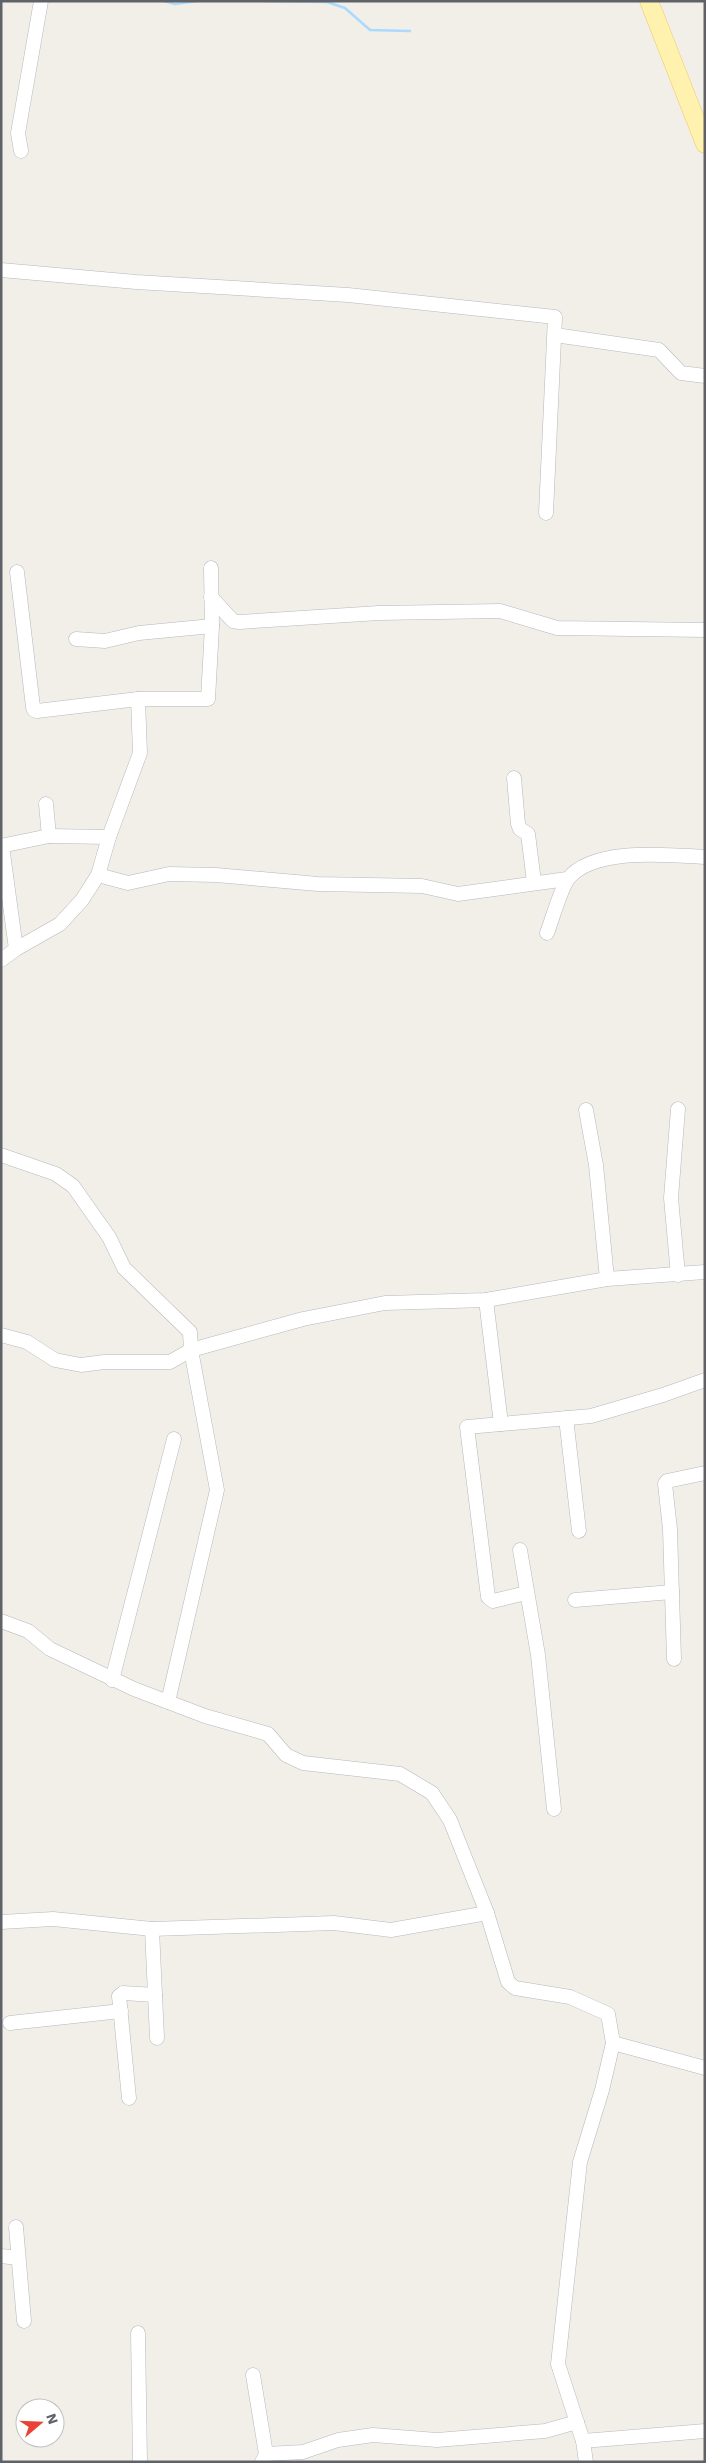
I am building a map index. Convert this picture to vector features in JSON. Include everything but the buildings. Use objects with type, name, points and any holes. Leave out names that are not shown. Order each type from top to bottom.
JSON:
[{"type":"main road","points":[[649,1],[705,144]]},
{"type":"street","points":[[21,151],[18,132],[41,1]]},
{"type":"street","points":[[1,270],[136,282],[348,295],[555,317],[546,513]]},
{"type":"street","points":[[555,335],[659,350],[681,373],[705,376]]},
{"type":"street","points":[[17,572],[34,710],[138,699],[208,699],[212,626],[211,568]]},
{"type":"street","points":[[211,597],[233,621],[239,622],[379,613],[500,611],[557,628],[705,630]]},
{"type":"street","points":[[76,639],[105,641],[139,632],[212,626]]},
{"type":"street","points":[[1,960],[16,949],[60,924],[82,900],[98,875],[109,837],[140,753],[138,699]]},
{"type":"street","points":[[514,778],[518,824],[520,829],[528,834],[534,882]]},
{"type":"street","points":[[46,804],[49,836]]},
{"type":"street","points":[[16,949],[1,846],[49,836],[109,837]]},
{"type":"street","points":[[98,875],[128,883],[169,874],[197,874],[318,884],[422,886],[458,894],[534,882],[567,879],[588,863],[614,857],[705,857]]},
{"type":"street","points":[[547,933],[567,879]]},
{"type":"street","points":[[586,1110],[596,1165],[608,1279]]},
{"type":"street","points":[[678,1110],[671,1198],[678,1275]]},
{"type":"street","points":[[1,1155],[56,1174],[73,1186],[109,1237],[124,1268],[190,1332],[191,1350],[217,1490],[168,1702]]},
{"type":"street","points":[[1,1335],[27,1342],[56,1360],[81,1365],[104,1362],[170,1362],[191,1350],[302,1319],[385,1303],[486,1300],[608,1279],[705,1272]]},
{"type":"street","points":[[486,1300],[501,1424]]},
{"type":"street","points":[[526,1593],[493,1600],[488,1597],[466,1430],[470,1426],[566,1418],[604,1412],[690,1387],[705,1380]]},
{"type":"street","points":[[566,1418],[579,1530]]},
{"type":"street","points":[[112,1680],[174,1439]]},
{"type":"street","points":[[674,1659],[670,1529],[665,1484],[667,1481],[705,1473]]},
{"type":"street","points":[[520,1550],[538,1655],[554,1809]]},
{"type":"street","points":[[575,1600],[672,1592]]},
{"type":"street","points":[[1,1621],[28,1631],[50,1649],[112,1680],[204,1716],[268,1734],[286,1755],[303,1763],[400,1774],[432,1793],[450,1820],[487,1912],[508,1982],[515,1988],[570,1997],[608,2014],[613,2043],[602,2090],[580,2162],[558,2364],[583,2441],[586,2462]]},
{"type":"street","points":[[1,1922],[53,1919],[152,1929],[334,1923],[391,1930],[487,1912]]},
{"type":"street","points":[[152,1929],[157,2038]]},
{"type":"street","points":[[129,2098],[121,1994],[155,1995]]},
{"type":"street","points":[[10,2023],[121,2011]]},
{"type":"street","points":[[613,2043],[705,2068]]},
{"type":"street","points":[[16,2227],[24,2321]]},
{"type":"street","points":[[1,2256],[18,2258]]},
{"type":"street","points":[[138,2333],[140,2462]]},
{"type":"street","points":[[253,2375],[264,2458],[303,2452],[338,2440],[373,2435],[437,2440],[545,2430],[577,2422]]},
{"type":"street","points":[[583,2441],[705,2431]]},
{"type":"waterway","points":[[164,1],[175,4],[197,1]]},
{"type":"waterway","points":[[264,1],[327,2],[345,8],[370,30],[410,31]]}]
